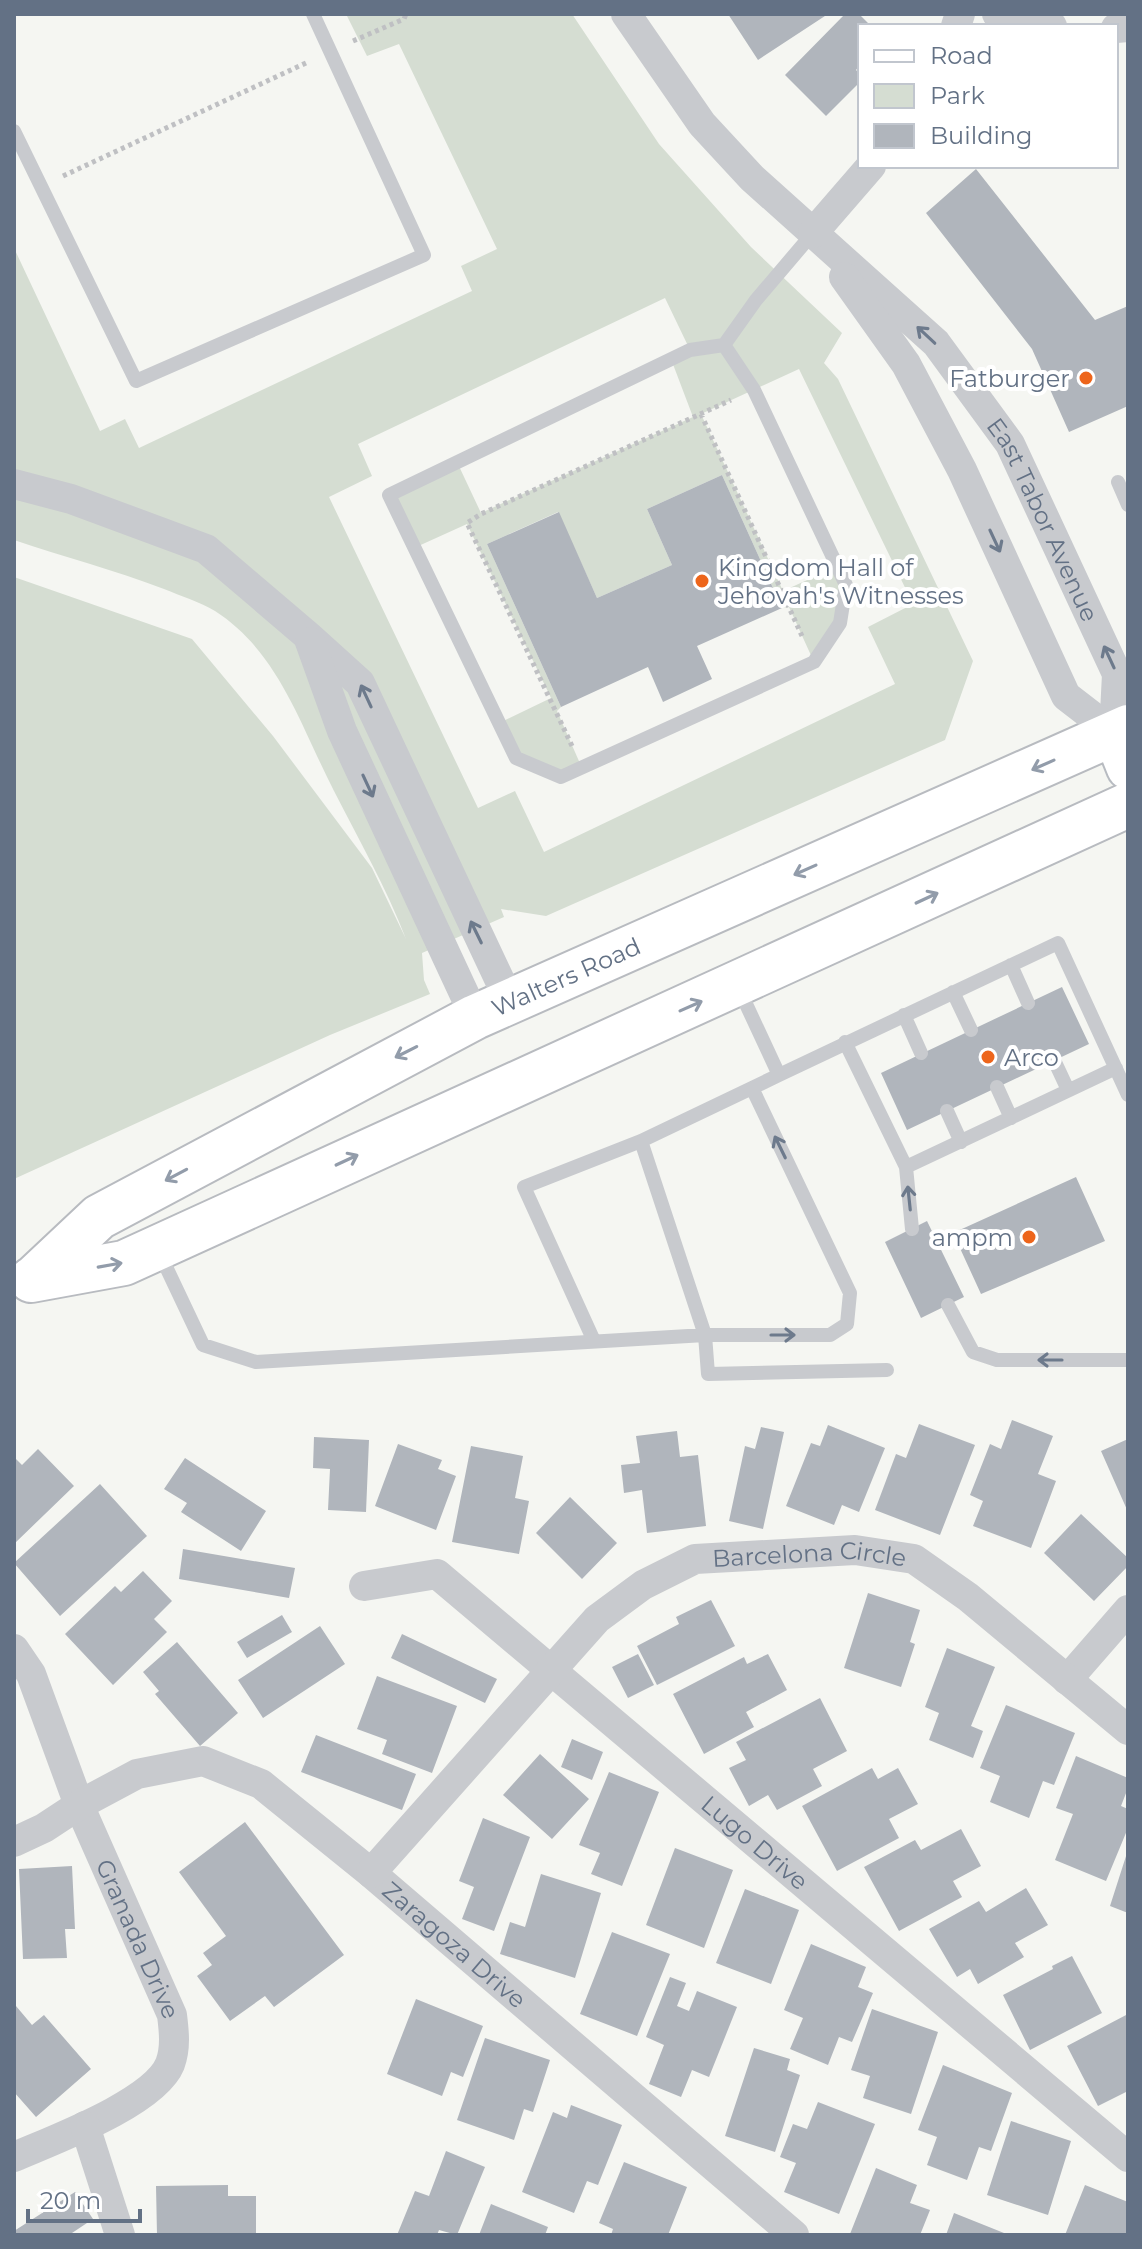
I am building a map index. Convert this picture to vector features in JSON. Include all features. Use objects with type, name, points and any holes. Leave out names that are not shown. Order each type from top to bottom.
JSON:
[{"type":"main road","name":"Walters Road","points":[[24,1283],[99,1217],[492,1010],[1123,743]]},
{"type":"main road","name":"Walters Road","points":[[24,1283],[124,1263],[1128,805]]},
{"type":"street","name":"East Tabor Avenue","points":[[626,14],[702,124],[752,178],[936,343],[1010,444],[1117,674],[1123,743]]},
{"type":"street","points":[[997,14],[1043,24]]},
{"type":"street","points":[[813,233],[869,168]]},
{"type":"street","name":"East Tabor Avenue","points":[[813,233],[906,364],[962,470],[1066,696],[1123,743]]},
{"type":"street","points":[[14,484],[71,499],[206,549],[360,683],[492,1010]]},
{"type":"street","name":"Barcelona Circle","points":[[371,1873],[597,1619],[643,1585],[695,1559],[855,1550],[914,1559],[968,1597],[1128,1730]]},
{"type":"street","name":"Lugo Drive","points":[[364,1586],[437,1574],[1128,2157]]},
{"type":"street","points":[[1067,1680],[1128,1610]]},
{"type":"street","name":"Granada Drive","points":[[14,1649],[31,1674],[79,1805],[172,2015],[175,2043],[169,2065],[156,2085],[85,2126],[14,2157]]},
{"type":"street","name":"Zaragoza Drive","points":[[14,1842],[137,1774],[203,1761],[261,1784],[371,1873],[794,2235]]},
{"type":"street","points":[[85,2126],[120,2235]]},
{"type":"lane","points":[[14,131],[136,381],[424,255],[313,14]]},
{"type":"lane","points":[[724,345],[754,390],[846,585],[840,623],[814,662],[561,777],[516,758],[389,495],[690,350],[724,345],[756,300],[813,233]]},
{"type":"lane","points":[[1118,482],[1128,505]]},
{"type":"lane","points":[[594,1341],[524,1187],[641,1141],[1058,943],[1128,1095]]},
{"type":"lane","points":[[1011,965],[1028,1003]]},
{"type":"lane","points":[[737,985],[779,1075]]},
{"type":"lane","points":[[953,992],[971,1030]]},
{"type":"lane","points":[[904,1015],[921,1053]]},
{"type":"lane","points":[[845,1042],[906,1167],[912,1229]]},
{"type":"lane","points":[[1054,1060],[1068,1090]]},
{"type":"lane","points":[[906,1167],[1116,1068]]},
{"type":"lane","points":[[997,1087],[1011,1118]]},
{"type":"lane","points":[[157,1248],[203,1345],[256,1362],[705,1335],[830,1335],[847,1324],[850,1293],[752,1088]]},
{"type":"lane","points":[[947,1111],[961,1142]]},
{"type":"lane","points":[[641,1141],[705,1335],[708,1374],[887,1370]]},
{"type":"lane","points":[[948,1305],[973,1352],[997,1360],[1128,1360]]},
{"type":"path","points":[[41,186],[404,19],[406,14]]},
{"type":"path","points":[[582,768],[467,523],[754,390]]},
{"type":"path","points":[[701,414],[814,662]]},
{"type":"green space","points":[[346,14],[572,14],[659,144],[751,247],[842,333],[824,363],[838,379],[973,661],[945,740],[546,916],[501,909],[504,917],[422,953],[424,980],[430,994],[330,1035],[14,1179],[14,577],[192,639],[273,736],[372,868],[406,939],[381,882],[299,717],[256,647],[215,611],[190,599],[14,540],[14,248],[100,431],[125,419],[139,448],[472,291],[461,266],[497,249],[399,44],[367,56]],"holes":[[[665,298],[690,350],[671,359],[693,417],[481,513],[457,462],[389,495],[414,548],[467,524],[551,698],[499,723],[516,758],[561,777],[582,768],[557,711],[561,707],[487,544],[558,512],[597,598],[672,565],[647,509],[722,475],[782,608],[789,607],[814,662],[840,623],[846,585],[838,566],[783,591],[701,414],[799,369],[913,604],[868,627],[895,684],[544,852],[515,791],[478,808],[329,497],[372,476],[358,444]]]},
{"type":"building","points":[[728,14],[828,14],[758,60]]},
{"type":"building","points":[[845,14],[859,14],[869,24],[858,24],[858,84],[826,116],[785,75]]},
{"type":"building","points":[[976,169],[1095,320],[1128,306],[1128,406],[1069,432],[1032,349],[926,213]]},
{"type":"building","name":"Kingdom Hall of Jehovah's Witnesses","points":[[722,475],[782,608],[697,646],[712,679],[663,702],[648,667],[561,707],[487,544],[559,512],[597,598],[672,565],[647,509]]},
{"type":"building","name":"Arco","points":[[1062,987],[1089,1044],[907,1130],[881,1073]]},
{"type":"building","name":"ampm","points":[[1076,1177],[1105,1241],[981,1294],[953,1233]]},
{"type":"building","points":[[927,1221],[964,1297],[921,1318],[885,1242]]},
{"type":"building","points":[[1012,1420],[1053,1436],[1038,1474],[1056,1481],[1031,1548],[973,1526],[983,1501],[970,1495],[990,1444],[1001,1449]]},
{"type":"building","points":[[919,1424],[975,1445],[940,1535],[875,1510],[896,1454],[906,1458]]},
{"type":"building","points":[[828,1425],[885,1448],[859,1512],[842,1505],[834,1525],[786,1506],[811,1443],[820,1446]]},
{"type":"building","points":[[761,1427],[784,1432],[763,1529],[729,1521],[745,1446],[755,1449]]},
{"type":"building","points":[[677,1431],[680,1457],[698,1455],[706,1526],[647,1533],[642,1490],[624,1493],[621,1465],[640,1463],[636,1436]]},
{"type":"building","points":[[314,1437],[369,1440],[366,1512],[328,1510],[330,1469],[313,1468]]},
{"type":"building","points":[[1128,1439],[1128,1512],[1101,1451]]},
{"type":"building","points":[[398,1444],[442,1460],[438,1469],[456,1476],[436,1530],[375,1506]]},
{"type":"building","points":[[471,1446],[523,1456],[515,1498],[529,1501],[519,1554],[452,1542]]},
{"type":"building","points":[[38,1449],[74,1486],[14,1544],[14,1457],[22,1465]]},
{"type":"building","points":[[185,1458],[266,1511],[241,1551],[181,1512],[187,1503],[164,1489]]},
{"type":"building","points":[[100,1484],[147,1536],[60,1616],[14,1563]]},
{"type":"building","points":[[570,1497],[617,1543],[582,1579],[536,1533]]},
{"type":"building","points":[[1081,1514],[1128,1558],[1128,1566],[1094,1601],[1044,1553]]},
{"type":"building","points":[[183,1549],[295,1568],[289,1598],[179,1579]]},
{"type":"building","points":[[143,1571],[172,1601],[154,1619],[167,1632],[113,1685],[65,1634],[115,1586],[121,1592]]},
{"type":"building","points":[[868,1593],[920,1610],[910,1642],[915,1644],[901,1687],[844,1668]]},
{"type":"building","points":[[711,1600],[735,1646],[657,1685],[637,1646],[679,1624],[676,1617]]},
{"type":"building","points":[[282,1615],[292,1632],[247,1658],[237,1642]]},
{"type":"building","points":[[320,1626],[345,1664],[263,1718],[238,1680]]},
{"type":"building","points":[[402,1634],[497,1679],[485,1703],[391,1658]]},
{"type":"building","points":[[177,1642],[238,1713],[200,1746],[155,1694],[159,1691],[143,1672]]},
{"type":"building","points":[[947,1648],[995,1667],[971,1726],[983,1731],[973,1758],[929,1740],[939,1713],[925,1707]]},
{"type":"building","points":[[638,1654],[654,1685],[628,1698],[612,1667]]},
{"type":"building","points":[[768,1654],[787,1690],[746,1712],[754,1727],[704,1754],[673,1694],[744,1657],[747,1664]]},
{"type":"building","points":[[377,1676],[457,1706],[432,1773],[382,1754],[387,1740],[357,1729]]},
{"type":"building","points":[[820,1698],[847,1751],[813,1769],[822,1786],[777,1810],[768,1795],[749,1806],[729,1768],[746,1760],[736,1742]]},
{"type":"building","points":[[1006,1705],[1075,1733],[1054,1785],[1043,1781],[1029,1818],[990,1802],[1000,1776],[980,1768]]},
{"type":"building","points":[[316,1735],[416,1774],[402,1810],[301,1772]]},
{"type":"building","points":[[572,1739],[603,1752],[592,1780],[561,1767]]},
{"type":"building","points":[[540,1754],[589,1799],[552,1839],[503,1795]]},
{"type":"building","points":[[1076,1756],[1128,1778],[1128,1788],[1121,1806],[1128,1809],[1128,1828],[1106,1881],[1055,1860],[1073,1814],[1056,1808]]},
{"type":"building","points":[[872,1768],[878,1779],[898,1768],[918,1804],[889,1819],[899,1838],[837,1871],[802,1806]]},
{"type":"building","points":[[609,1772],[659,1792],[622,1886],[591,1874],[600,1853],[579,1845]]},
{"type":"building","points":[[483,1818],[530,1837],[494,1931],[462,1919],[474,1887],[459,1881]]},
{"type":"building","points":[[245,1822],[344,1955],[274,2007],[265,1996],[230,2021],[197,1976],[212,1965],[203,1953],[226,1936],[179,1872]]},
{"type":"building","points":[[961,1829],[981,1866],[953,1881],[962,1897],[899,1931],[864,1867],[915,1840],[921,1850]]},
{"type":"building","points":[[675,1848],[733,1870],[704,1948],[646,1925]]},
{"type":"building","points":[[1128,1853],[1128,1913],[1110,1906]]},
{"type":"building","points":[[72,1866],[75,1929],[65,1929],[67,1958],[23,1959],[19,1869]]},
{"type":"building","points":[[541,1874],[601,1893],[575,1978],[500,1954],[510,1922],[525,1927]]},
{"type":"building","points":[[1026,1888],[1048,1925],[1015,1943],[1024,1957],[978,1984],[970,1969],[957,1977],[929,1929],[979,1901],[986,1912]]},
{"type":"building","points":[[745,1889],[799,1910],[771,1984],[716,1963]]},
{"type":"building","points":[[612,1932],[670,1954],[637,2036],[580,2014]]},
{"type":"building","points":[[811,1944],[866,1967],[858,1987],[873,1993],[852,2042],[839,2037],[828,2065],[790,2049],[803,2018],[784,2010]]},
{"type":"building","points":[[1072,1956],[1102,2013],[1030,2050],[1003,1995]]},
{"type":"building","points":[[670,1977],[686,1983],[677,2006],[689,2011],[697,1991],[737,2007],[709,2077],[692,2070],[681,2097],[649,2084],[664,2045],[646,2037]]},
{"type":"building","points":[[416,1999],[483,2026],[463,2077],[451,2072],[442,2096],[387,2074]]},
{"type":"building","points":[[16,2006],[32,2025],[44,2015],[91,2069],[36,2117],[14,2092]]},
{"type":"building","points":[[872,2009],[938,2032],[911,2114],[863,2098],[870,2076],[851,2070]]},
{"type":"building","points":[[1128,2014],[1128,2091],[1098,2106],[1067,2046]]},
{"type":"building","points":[[485,2038],[550,2060],[533,2112],[524,2109],[514,2140],[457,2120]]},
{"type":"building","points":[[754,2048],[790,2059],[787,2070],[800,2075],[775,2152],[725,2136]]},
{"type":"building","points":[[943,2065],[1012,2093],[991,2151],[979,2147],[967,2180],[927,2165],[937,2137],[918,2130]]},
{"type":"building","points":[[818,2102],[875,2124],[839,2214],[784,2192],[796,2163],[780,2157],[793,2124],[807,2129]]},
{"type":"building","points":[[571,2105],[622,2125],[598,2185],[587,2181],[574,2213],[522,2192],[553,2112],[567,2118]]},
{"type":"building","points":[[1011,2121],[1071,2141],[1048,2215],[987,2195]]},
{"type":"building","points":[[446,2151],[485,2167],[457,2235],[439,2230],[437,2235],[397,2235],[415,2191],[429,2196]]},
{"type":"building","points":[[624,2162],[687,2187],[668,2235],[611,2235],[613,2229],[599,2223]]},
{"type":"building","points":[[876,2168],[917,2185],[910,2203],[930,2210],[920,2235],[850,2234]]},
{"type":"building","points":[[228,2185],[228,2196],[256,2196],[256,2235],[157,2235],[156,2186]]},
{"type":"building","points":[[1085,2185],[1128,2202],[1128,2235],[1065,2235]]},
{"type":"building","points":[[75,2192],[93,2219],[69,2235],[14,2235],[14,2231]]},
{"type":"building","points":[[491,2204],[548,2227],[545,2235],[479,2235]]},
{"type":"building","points":[[954,2213],[1004,2233],[946,2235]]},
{"type":"place","name":"Fatburger","points":[[1086,378]]},
{"type":"place","name":"Kingdom Hall of Jehovah's Witnesses","points":[[702,581]]},
{"type":"place","name":"Arco","points":[[988,1057]]},
{"type":"place","name":"ampm","points":[[1029,1237]]}]
